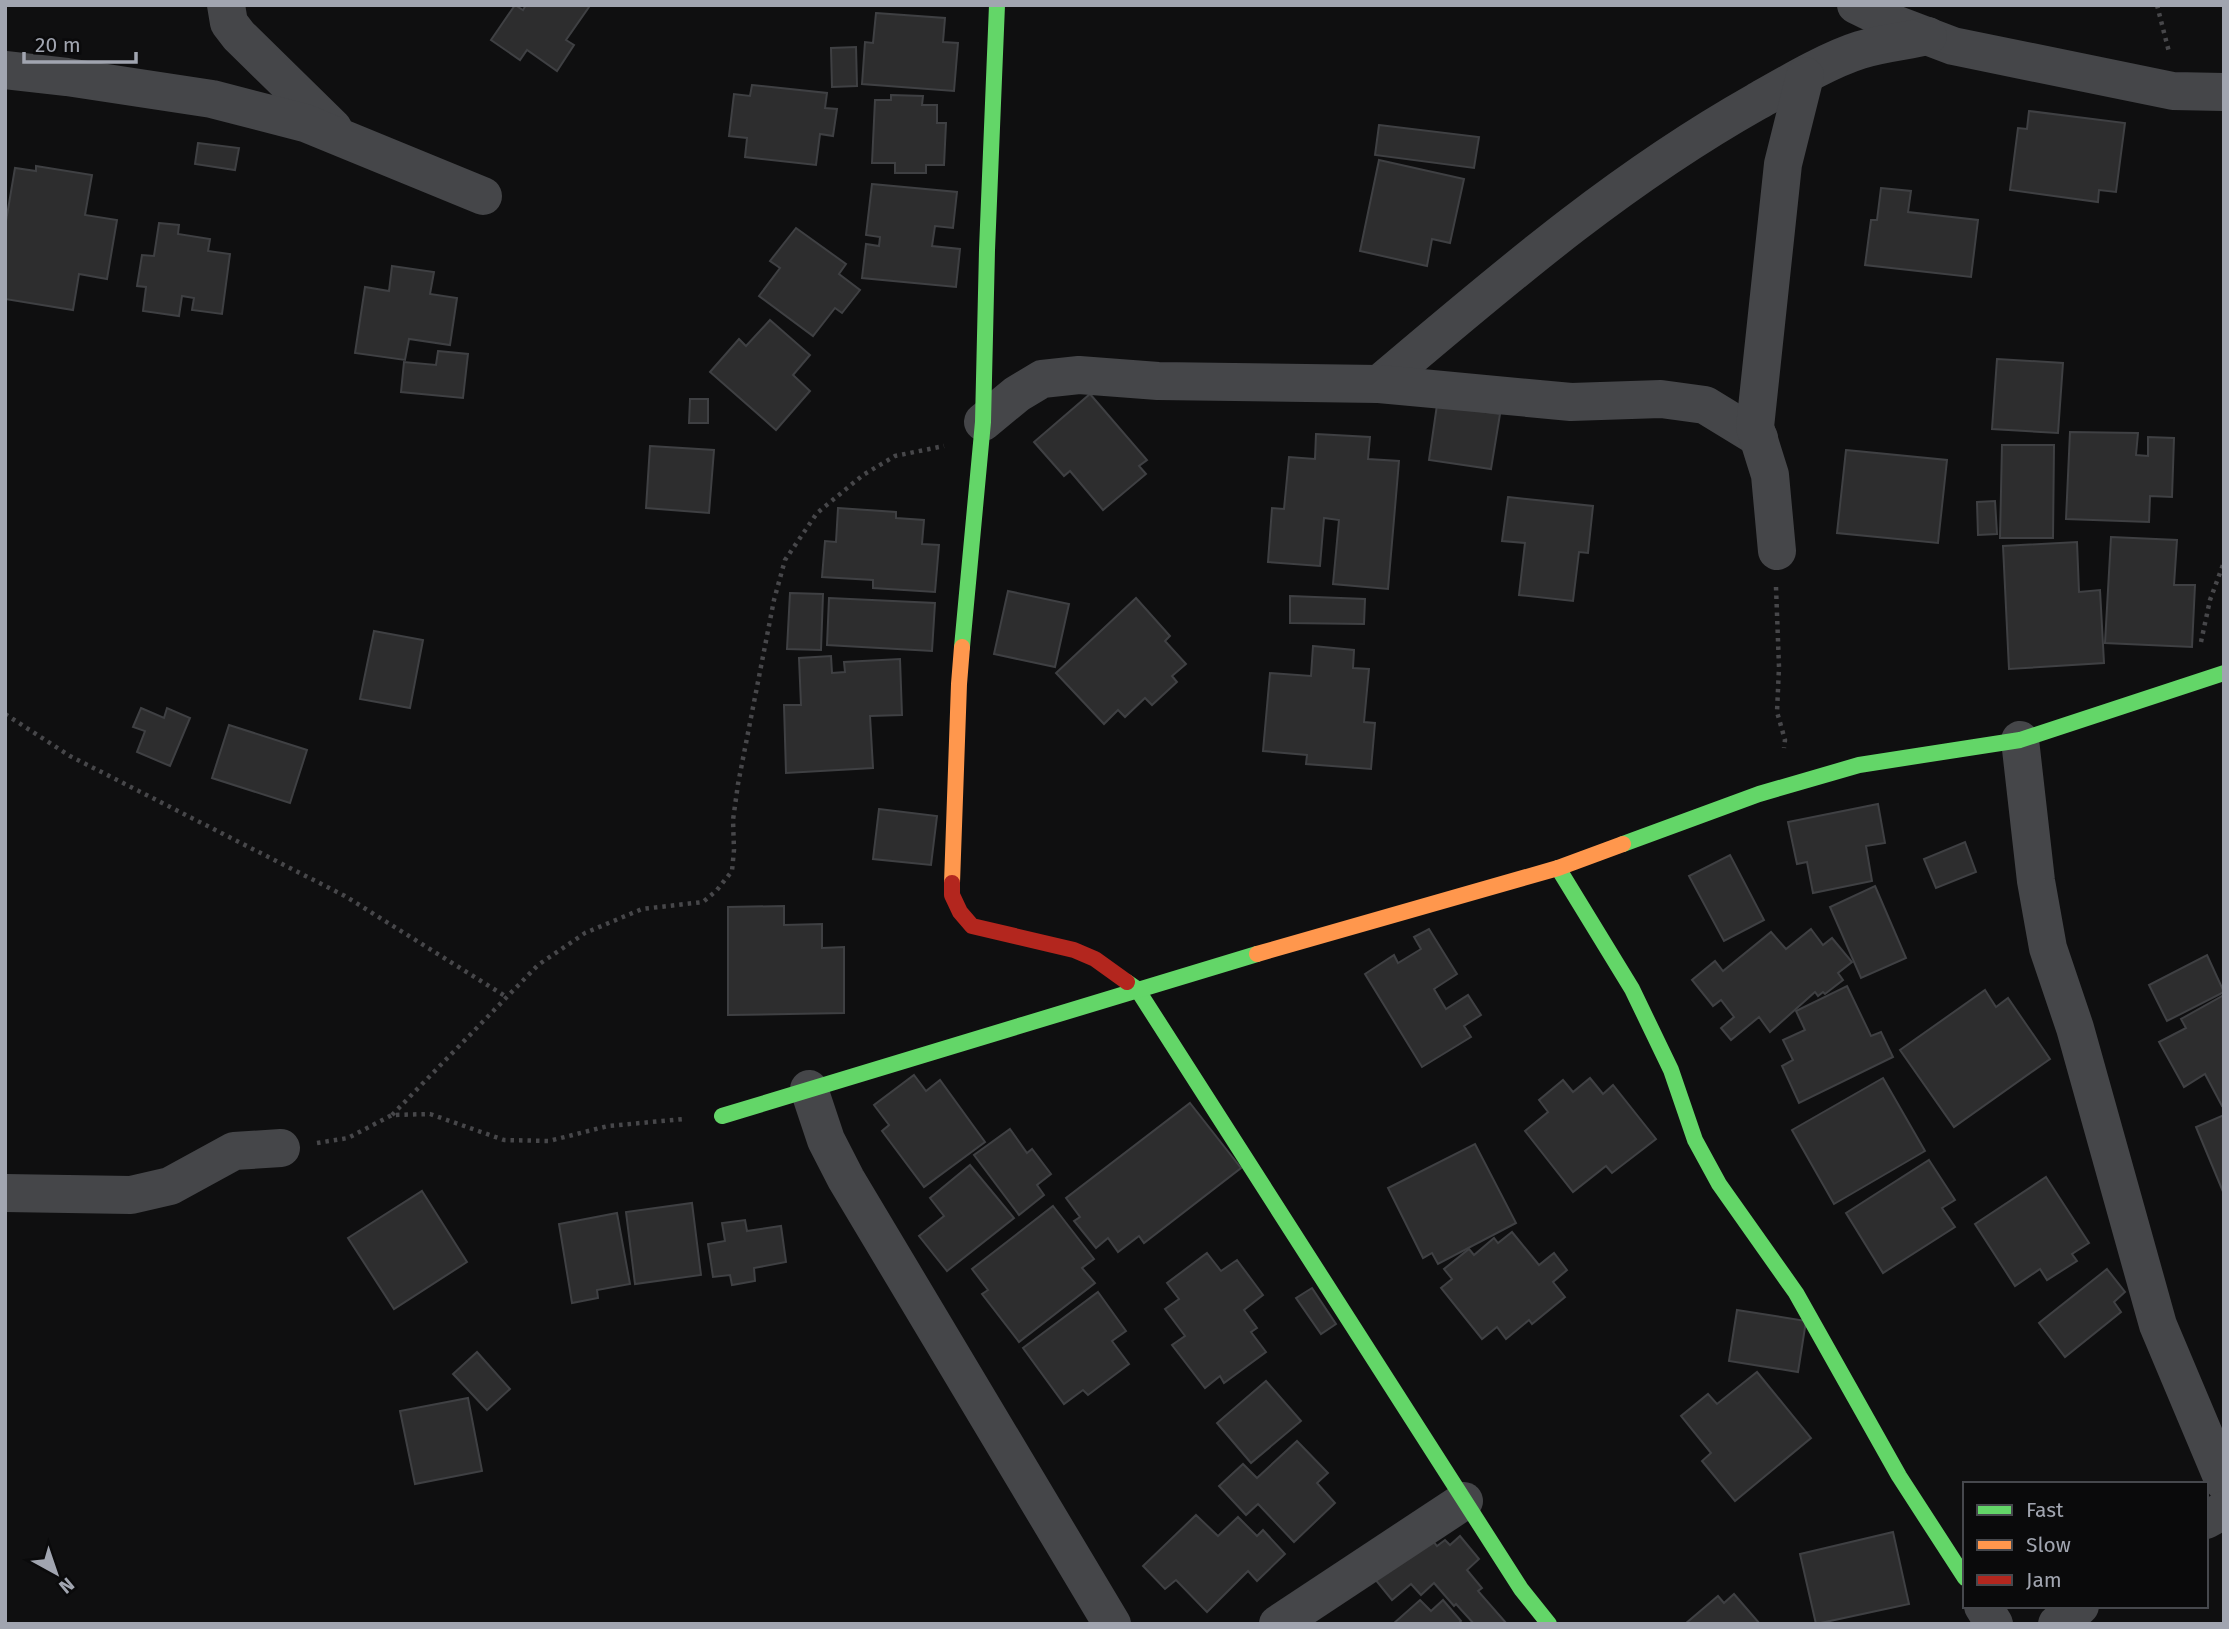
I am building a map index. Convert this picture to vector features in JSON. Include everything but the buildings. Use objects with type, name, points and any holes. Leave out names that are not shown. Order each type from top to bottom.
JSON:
[{"type":"street","points":[[226,5],[229,23],[239,36],[345,139]]},
{"type":"street","points":[[997,5],[983,425],[959,684],[952,895],[960,912],[972,926],[1074,950],[1095,959],[1137,989],[1464,1501],[1521,1588],[1549,1624]]},
{"type":"street","points":[[1856,5],[1953,46],[2174,91],[2224,92]]},
{"type":"street","points":[[1379,384],[1534,253],[1643,171],[1721,121],[1860,50],[1928,36]]},
{"type":"street","points":[[5,70],[212,99],[305,123],[483,196]]},
{"type":"street","points":[[1777,551],[1770,475],[1755,427],[1783,163],[1805,76]]},
{"type":"street","points":[[983,425],[1017,394],[1042,379],[1079,375],[1158,381],[1379,384],[1571,402],[1661,399],[1704,405],[1759,438]]},
{"type":"street","points":[[722,1116],[1137,989],[1558,868],[1759,794],[1859,765],[2020,740],[2224,673]]},
{"type":"street","points":[[2020,740],[2036,881],[2048,948],[2075,1028],[2158,1325],[2224,1482]]},
{"type":"street","points":[[1558,868],[1632,989],[1671,1070],[1695,1140],[1719,1184],[1796,1293],[1899,1476],[1963,1575]]},
{"type":"street","points":[[809,1089],[826,1140],[846,1180],[1112,1624]]},
{"type":"street","points":[[5,1193],[131,1195],[170,1186],[233,1151],[281,1148]]},
{"type":"street","points":[[1278,1624],[1464,1501]]},
{"type":"street","points":[[2208,1519],[2224,1510]]},
{"type":"street","points":[[1984,1608],[1994,1624]]},
{"type":"street","points":[[2057,1624],[2077,1608]]},
{"type":"path","points":[[281,1148],[348,1138],[392,1115],[452,1055],[505,996],[538,965],[585,933],[642,909],[703,902],[717,890],[732,871],[733,820],[738,784],[771,613],[785,560],[817,513],[872,469],[895,456],[940,449],[983,425]]},
{"type":"path","points":[[1759,794],[1783,751],[1785,740],[1777,712],[1777,551]]},
{"type":"path","points":[[2191,684],[2210,600],[2224,562]]},
{"type":"path","points":[[5,715],[70,756],[345,896],[505,996]]},
{"type":"path","points":[[392,1115],[430,1114],[504,1140],[549,1141],[608,1126],[722,1116]]},
{"type":"traffic: fast","points":[[962,647],[983,422],[997,5]]},
{"type":"traffic: fast","points":[[1623,844],[1759,794],[1859,765],[2020,740],[2224,673]]},
{"type":"traffic: fast","points":[[1558,868],[1632,989],[1671,1070],[1695,1140],[1719,1184],[1796,1293],[1899,1476],[1963,1575]]},
{"type":"traffic: fast","points":[[722,1116],[1257,954]]},
{"type":"traffic: fast","points":[[1127,982],[1137,989],[1521,1589],[1549,1624]]},
{"type":"traffic: slow","points":[[952,883],[962,647]]},
{"type":"traffic: slow","points":[[1257,954],[1558,868],[1623,844]]},
{"type":"traffic: jam","points":[[952,883],[952,895],[960,912],[972,926],[1074,950],[1095,959],[1127,982]]}]
